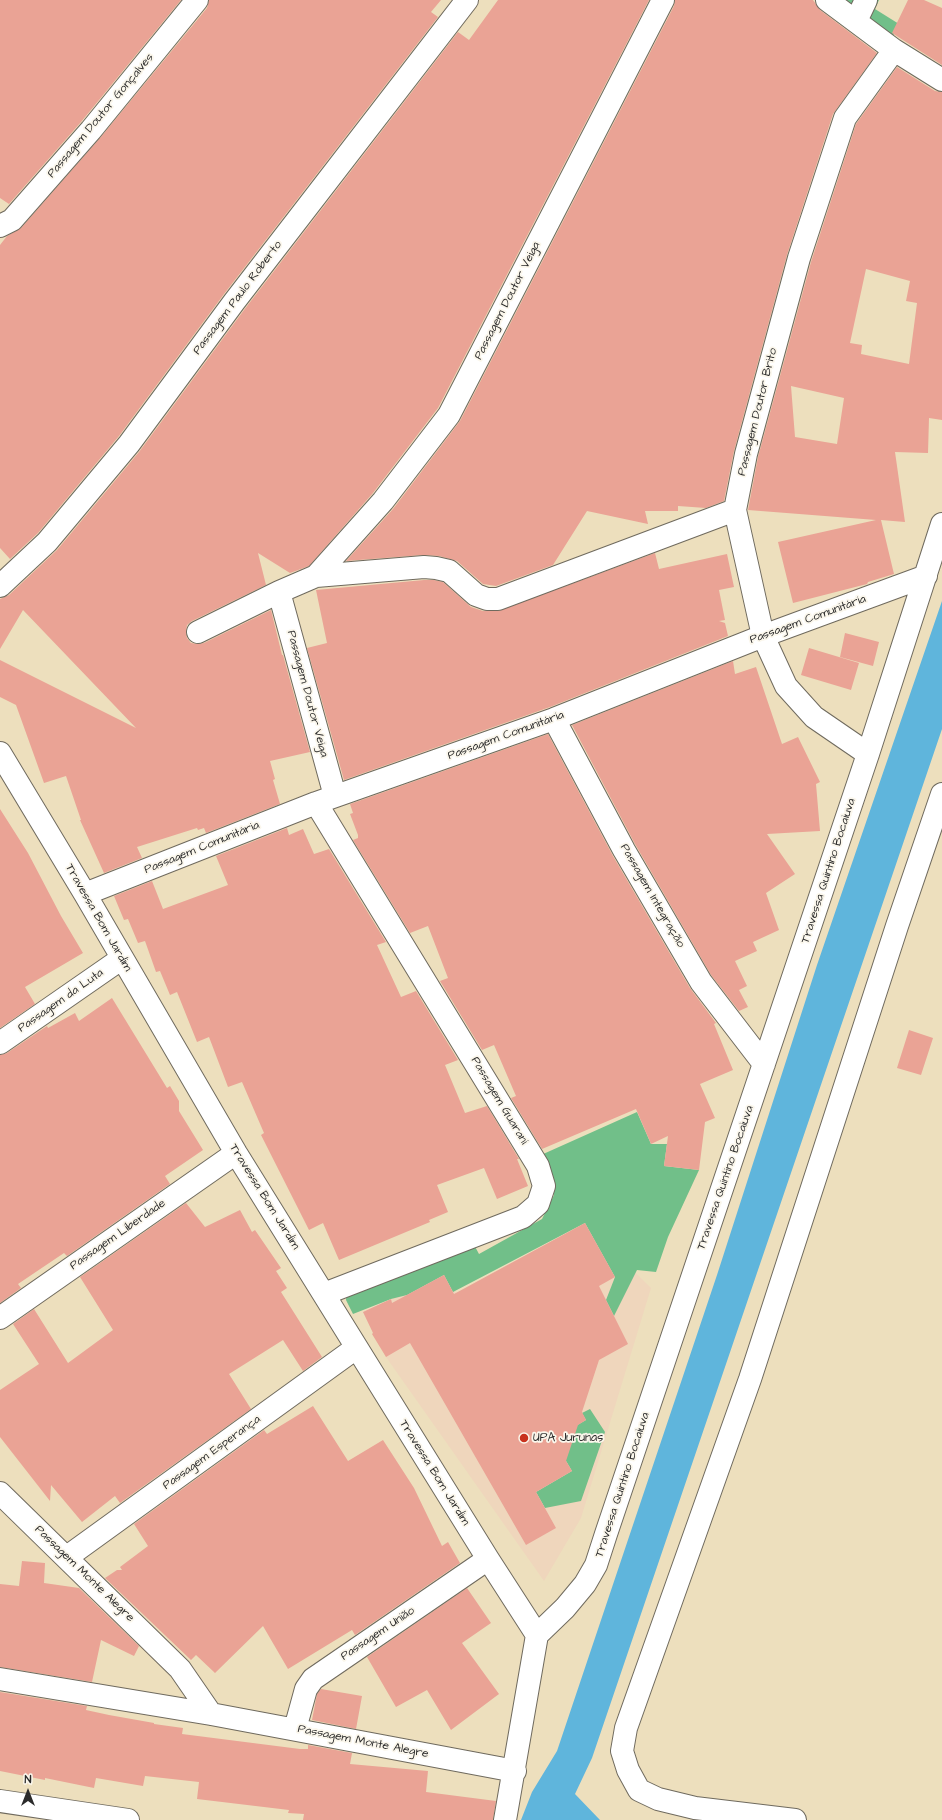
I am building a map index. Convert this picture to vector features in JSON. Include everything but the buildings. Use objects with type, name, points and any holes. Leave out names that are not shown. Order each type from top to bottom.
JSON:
[{"type":"street","name":"Passagem Doutor Gonçalves","points":[[0,226],[12,220],[91,130],[197,0]]},
{"type":"street","name":"Passagem Paulo Roberto","points":[[0,586],[47,542],[128,444],[234,302],[467,0]]},
{"type":"street","name":"Passagem Doutor Veiga","points":[[316,576],[383,501],[449,416],[663,0]]},
{"type":"street","points":[[827,0],[894,50],[942,80]]},
{"type":"street","points":[[856,21],[866,0]]},
{"type":"street","name":"Passagem Doutor Brito","points":[[868,754],[814,717],[786,686],[763,636],[735,510],[746,454],[799,258],[845,118],[894,50]]},
{"type":"street","name":"Passagem Doutor Veiga","points":[[198,632],[279,592],[316,576],[424,567],[436,568],[449,571],[476,595],[487,599],[498,599],[735,510]]},
{"type":"street","name":"Travessa Quintino Bocaiuva","points":[[537,1635],[565,1608],[585,1584],[596,1566],[608,1526],[868,754],[942,524]]},
{"type":"street","name":"Passagem Comunitária","points":[[85,894],[326,799],[554,719],[763,636],[926,576]]},
{"type":"street","name":"Passagem Doutor Veiga","points":[[279,592],[326,799]]},
{"type":"street","name":"Passagem Integração","points":[[554,719],[624,850],[701,982],[764,1064]]},
{"type":"street","name":"Travessa Bom Jardim","points":[[0,755],[85,894],[236,1153],[356,1348],[537,1635]]},
{"type":"street","points":[[796,1820],[695,1808],[658,1799],[639,1790],[628,1770],[622,1751],[626,1728],[750,1379],[897,926],[942,794]]},
{"type":"street","name":"Passagem Guarani","points":[[324,1294],[523,1217],[538,1204],[544,1186],[538,1166],[326,799]]},
{"type":"street","name":"Passagem da Luta","points":[[0,1042],[121,958]]},
{"type":"street","name":"Passagem Liberdade","points":[[0,1318],[236,1153]]},
{"type":"street","name":"Passagem Esperança","points":[[67,1557],[356,1348]]},
{"type":"street","name":"Passagem Monte Alegre","points":[[0,1492],[180,1669],[211,1714]]},
{"type":"street","name":"Passagem União","points":[[295,1729],[306,1689],[313,1679],[488,1559]]},
{"type":"street","points":[[505,1820],[515,1770],[537,1635]]},
{"type":"street","name":"Passagem Monte Alegre","points":[[0,1679],[211,1714],[515,1770]]},
{"type":"street","points":[[0,1801],[58,1815],[128,1820]]},
{"type":"shaded area","name":"UPA Jurunas","points":[[585,1223],[651,1288],[581,1518],[544,1581],[386,1357],[363,1312],[444,1275],[459,1296]]},
{"type":"green space","points":[[837,0],[879,0],[875,9],[899,24],[891,40]]},
{"type":"green space","points":[[637,1112],[651,1144],[667,1144],[664,1166],[699,1170],[668,1237],[656,1272],[637,1270],[614,1316],[606,1300],[615,1277],[585,1223],[453,1292],[444,1275],[407,1295],[391,1299],[353,1314],[346,1300],[347,1290],[472,1241],[479,1254],[542,1219],[554,1195],[549,1174],[541,1155]]},
{"type":"green space","points":[[590,1409],[605,1432],[581,1501],[545,1508],[536,1492],[572,1471],[553,1439],[586,1420],[582,1413]]},
{"type":"water","points":[[942,601],[942,729],[592,1758],[575,1794],[600,1820],[521,1820],[532,1792],[557,1751],[717,1275],[817,965]]},
{"type":"place","name":"UPA Jurunas","points":[[524,1438]]}]
